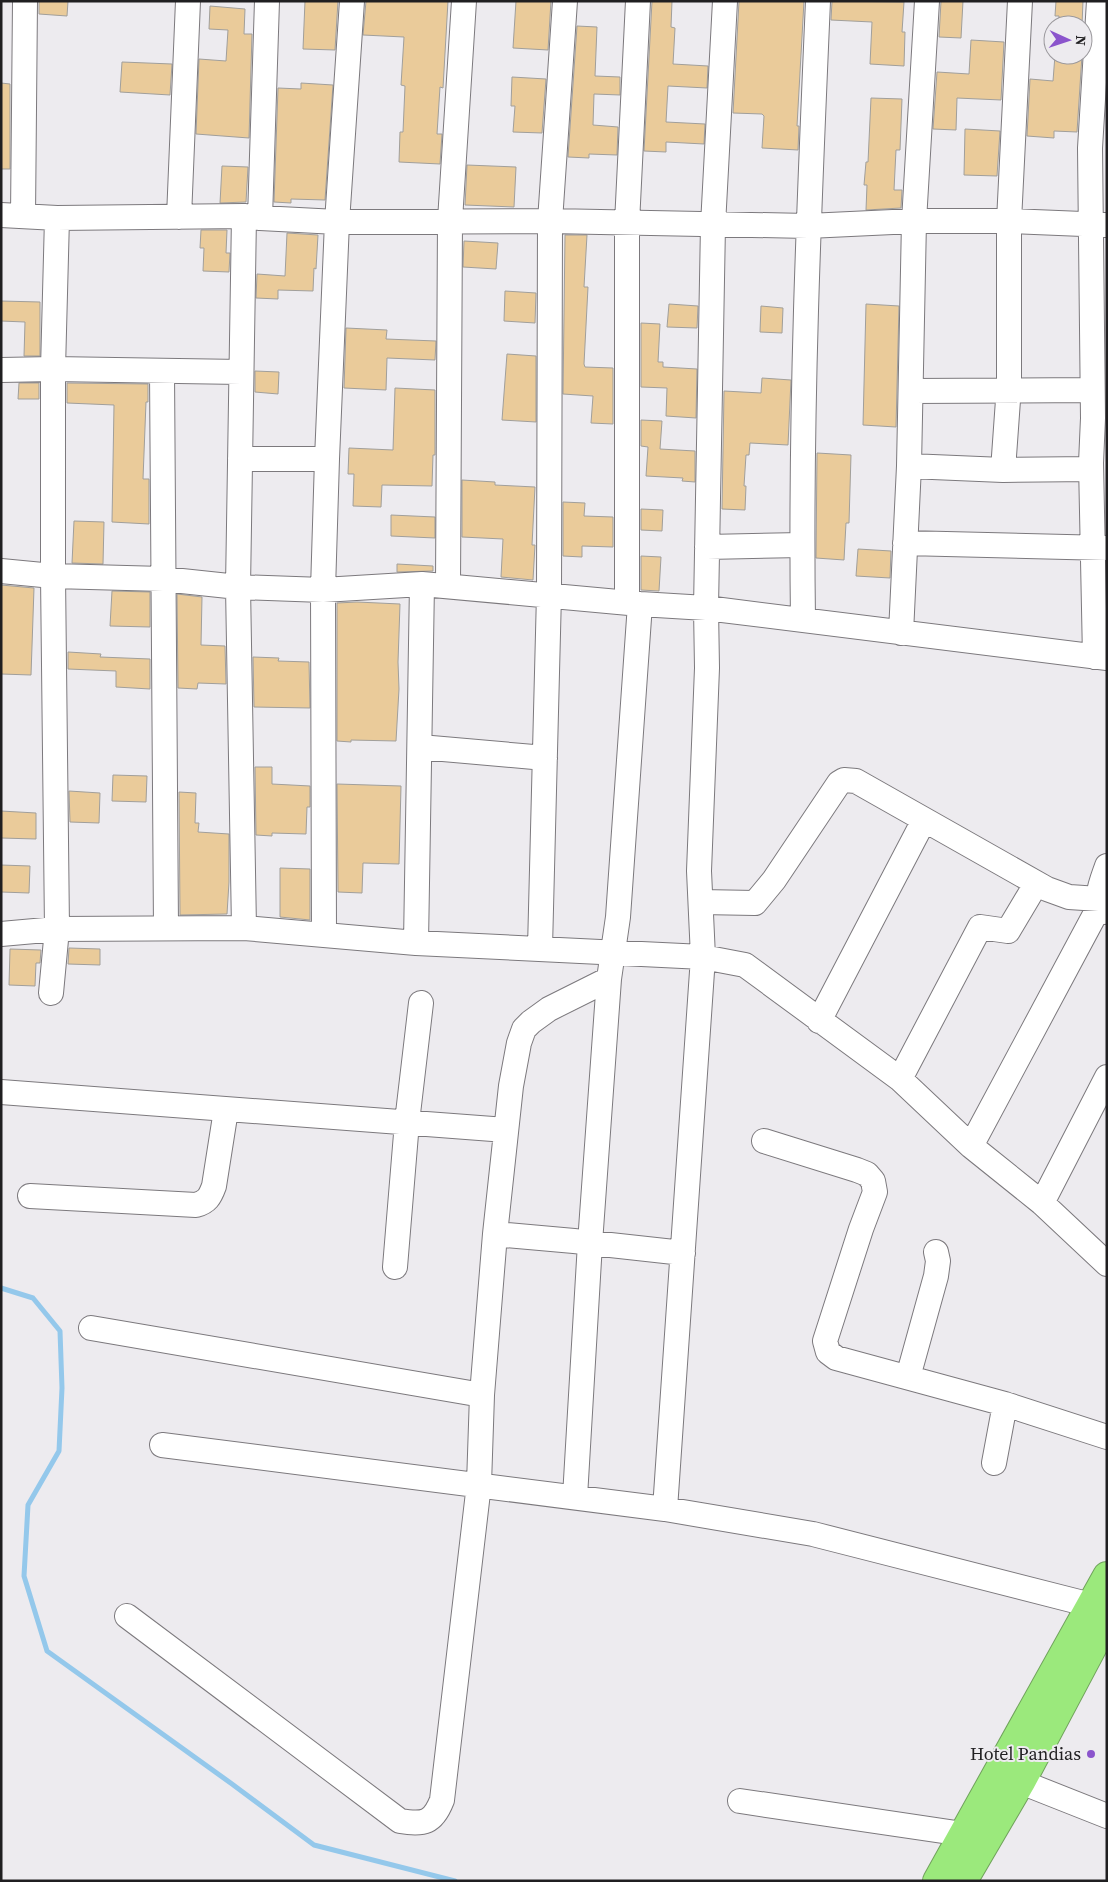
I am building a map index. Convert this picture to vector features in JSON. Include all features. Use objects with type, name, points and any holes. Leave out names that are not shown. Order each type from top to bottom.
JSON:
[{"type":"highway","points":[[963,1881],[1021,1782],[1099,1613],[1107,1576]]},
{"type":"highway","points":[[936,1881],[1099,1613]]},
{"type":"street","points":[[25,1],[12,216],[57,218],[252,217],[337,222],[450,220],[808,226],[914,221],[1009,221],[1098,225]]},
{"type":"street","points":[[179,217],[188,1]]},
{"type":"street","points":[[244,928],[238,587],[241,372],[267,1]]},
{"type":"street","points":[[324,935],[323,590],[337,222],[352,1]]},
{"type":"street","points":[[448,586],[450,220],[464,1]]},
{"type":"street","points":[[540,948],[549,594],[550,221],[565,1]]},
{"type":"street","points":[[576,1497],[590,1242],[610,979],[619,907],[633,603],[627,223],[638,1]]},
{"type":"street","points":[[665,1509],[703,957],[699,871],[707,668],[706,608],[713,224],[725,1]]},
{"type":"street","points":[[816,622],[802,545],[808,226],[818,1]]},
{"type":"street","points":[[901,633],[909,466],[914,221],[927,1]]},
{"type":"street","points":[[1003,470],[1009,390],[1009,221],[1020,1]]},
{"type":"street","points":[[1,571],[53,576],[163,579],[238,587],[323,590],[422,584],[448,586],[706,608],[1101,658],[1100,548],[1091,468],[1098,225],[1099,1]]},
{"type":"street","points":[[51,993],[57,929],[53,369],[57,218]]},
{"type":"street","points":[[1,370],[241,372]]},
{"type":"street","points":[[162,372],[166,928]]},
{"type":"street","points":[[911,390],[1092,390]]},
{"type":"street","points":[[240,459],[327,459]]},
{"type":"street","points":[[909,466],[1003,470],[1091,468]]},
{"type":"street","points":[[905,543],[1100,548]]},
{"type":"street","points":[[707,547],[802,545]]},
{"type":"street","points":[[416,943],[422,584]]},
{"type":"street","points":[[420,747],[545,758]]},
{"type":"street","points":[[701,898],[755,903],[774,880],[839,782],[844,780],[856,781],[1042,886],[1102,907]]},
{"type":"street","points":[[819,1021],[924,820]]},
{"type":"street","points":[[970,1146],[1102,907],[1100,890],[1107,866]]},
{"type":"street","points":[[900,1079],[980,926],[1008,931],[1042,886]]},
{"type":"street","points":[[1,934],[57,929],[244,928],[416,943],[703,957],[745,966],[900,1079],[970,1146],[1042,1202],[1107,1264]]},
{"type":"street","points":[[128,1616],[400,1821],[412,1823],[426,1822],[437,1814],[442,1800],[479,1484],[482,1395],[495,1234],[511,1086],[519,1042],[524,1029],[531,1022],[549,1010],[610,979]]},
{"type":"street","points":[[395,1267],[407,1122],[421,1003]]},
{"type":"street","points":[[1042,1202],[1107,1077]]},
{"type":"street","points":[[1,1092],[506,1130]]},
{"type":"street","points":[[30,1196],[196,1205],[204,1202],[210,1197],[214,1186],[226,1110]]},
{"type":"street","points":[[764,1141],[858,1170],[867,1174],[873,1182],[875,1192],[861,1229],[825,1341],[828,1352],[836,1358],[1005,1404],[1107,1437]]},
{"type":"street","points":[[495,1234],[590,1242],[682,1253]]},
{"type":"street","points":[[908,1377],[936,1276],[938,1261],[936,1252]]},
{"type":"street","points":[[91,1328],[482,1395]]},
{"type":"street","points":[[994,1463],[1005,1404]]},
{"type":"street","points":[[162,1445],[665,1509],[813,1534],[1099,1613]]},
{"type":"street","points":[[1021,1782],[1107,1816]]},
{"type":"street","points":[[740,1801],[963,1834]]},
{"type":"building","points":[[39,1],[68,1],[67,16],[39,14]]},
{"type":"building","points":[[305,1],[338,1],[335,50],[303,49]]},
{"type":"building","points":[[366,1],[448,1],[443,88],[440,87],[437,134],[442,134],[440,164],[399,162],[400,132],[403,132],[405,86],[401,85],[404,37],[363,35]]},
{"type":"building","points":[[516,1],[551,1],[548,50],[513,48]]},
{"type":"building","points":[[652,1],[672,1],[671,27],[675,28],[673,64],[708,66],[707,88],[668,86],[666,122],[705,124],[704,144],[666,142],[666,152],[644,151]]},
{"type":"building","points":[[739,1],[804,1],[797,126],[799,126],[798,150],[762,148],[764,116],[762,114],[733,113]]},
{"type":"building","points":[[832,1],[904,2],[902,32],[905,32],[904,66],[870,64],[872,22],[831,20]]},
{"type":"building","points":[[941,1],[963,1],[961,38],[939,37]]},
{"type":"building","points":[[1056,1],[1083,1],[1082,15],[1055,15]]},
{"type":"building","points":[[210,6],[245,9],[244,34],[252,34],[249,138],[196,134],[199,59],[226,61],[228,30],[209,29]]},
{"type":"building","points":[[577,26],[597,27],[595,76],[620,77],[620,95],[594,94],[593,125],[618,127],[617,155],[589,154],[589,158],[568,157]]},
{"type":"building","points":[[971,40],[1004,42],[1001,100],[957,98],[956,130],[933,129],[937,72],[969,74]]},
{"type":"building","points":[[122,62],[172,64],[170,95],[120,92]]},
{"type":"building","points":[[1054,65],[1081,65],[1077,132],[1054,131],[1054,138],[1027,136],[1030,79],[1053,81]]},
{"type":"building","points":[[512,77],[546,79],[542,133],[513,132],[515,106],[511,106]]},
{"type":"building","points":[[1,83],[10,84],[10,169],[1,169]]},
{"type":"building","points":[[301,83],[333,85],[325,200],[291,199],[291,203],[274,202],[278,88],[301,89]]},
{"type":"building","points":[[871,98],[902,99],[900,150],[896,150],[894,190],[902,190],[901,208],[866,210],[867,185],[864,185],[866,162],[868,162]]},
{"type":"building","points":[[965,129],[1000,131],[997,176],[964,175]]},
{"type":"building","points":[[467,165],[516,167],[514,207],[465,205]]},
{"type":"building","points":[[222,166],[248,167],[246,202],[220,203]]},
{"type":"building","points":[[201,230],[227,230],[226,253],[230,253],[229,272],[203,271],[204,248],[200,248]]},
{"type":"building","points":[[287,233],[318,235],[313,291],[278,290],[278,299],[256,298],[257,274],[285,276]]},
{"type":"building","points":[[565,235],[587,235],[584,287],[588,287],[584,364],[585,367],[613,368],[613,424],[591,423],[593,396],[563,394]]},
{"type":"building","points":[[464,241],[498,243],[496,269],[463,267]]},
{"type":"building","points":[[505,291],[536,293],[535,323],[504,321]]},
{"type":"building","points":[[1,301],[40,302],[40,356],[24,356],[25,322],[1,321]]},
{"type":"building","points":[[669,304],[698,306],[697,328],[667,327]]},
{"type":"building","points":[[866,304],[899,306],[896,427],[863,425]]},
{"type":"building","points":[[761,306],[783,308],[782,333],[760,332]]},
{"type":"building","points":[[641,323],[660,324],[658,362],[663,362],[663,367],[697,369],[696,418],[666,416],[667,388],[641,387]]},
{"type":"building","points":[[346,328],[387,330],[386,339],[436,341],[435,360],[387,358],[386,390],[344,388]]},
{"type":"building","points":[[507,354],[536,356],[536,422],[502,420]]},
{"type":"building","points":[[255,371],[279,372],[278,394],[255,392]]},
{"type":"building","points":[[762,378],[791,380],[788,445],[750,443],[749,455],[746,455],[745,510],[722,509],[724,391],[761,393]]},
{"type":"building","points":[[19,383],[39,383],[39,399],[18,399]]},
{"type":"building","points":[[67,383],[148,384],[143,479],[149,479],[149,524],[112,522],[114,405],[67,403]]},
{"type":"building","points":[[395,388],[435,390],[435,455],[433,455],[432,486],[382,485],[381,507],[353,506],[354,474],[348,474],[349,448],[393,450]]},
{"type":"building","points":[[641,420],[662,421],[660,449],[695,451],[695,482],[682,481],[683,478],[646,476],[648,447],[641,446]]},
{"type":"building","points":[[817,453],[851,455],[849,523],[846,523],[844,560],[816,558]]},
{"type":"building","points":[[462,480],[495,482],[495,485],[535,487],[532,545],[535,545],[533,580],[501,577],[503,539],[462,537]]},
{"type":"building","points":[[563,502],[585,503],[584,516],[613,517],[613,547],[582,546],[582,557],[563,556]]},
{"type":"building","points":[[641,509],[663,510],[662,531],[641,530]]},
{"type":"building","points":[[391,515],[435,517],[435,538],[391,536]]},
{"type":"building","points":[[74,521],[104,522],[103,564],[72,563]]},
{"type":"building","points":[[858,549],[891,551],[890,578],[856,576]]},
{"type":"building","points":[[641,556],[661,557],[659,591],[641,590]]},
{"type":"building","points":[[397,564],[433,566],[433,571],[397,572]]},
{"type":"building","points":[[1,585],[34,588],[31,675],[1,674]]},
{"type":"building","points":[[112,591],[150,592],[150,627],[110,626]]},
{"type":"building","points":[[177,594],[202,597],[201,645],[225,646],[226,684],[198,683],[197,689],[178,688]]},
{"type":"building","points":[[337,603],[400,604],[396,741],[337,741]]},
{"type":"building","points":[[68,652],[101,654],[100,657],[150,659],[150,689],[116,687],[116,671],[68,669]]},
{"type":"building","points":[[253,657],[279,658],[278,661],[309,662],[310,708],[254,707]]},
{"type":"building","points":[[255,767],[272,767],[272,784],[310,786],[310,807],[307,807],[306,834],[272,833],[272,836],[256,835]]},
{"type":"building","points":[[113,775],[147,776],[146,802],[112,801]]},
{"type":"building","points":[[337,784],[401,786],[399,864],[363,863],[362,893],[338,892]]},
{"type":"building","points":[[69,791],[100,793],[99,823],[70,822]]},
{"type":"building","points":[[179,792],[196,793],[195,823],[199,823],[198,832],[229,834],[227,914],[180,915]]},
{"type":"building","points":[[1,811],[36,813],[36,839],[1,838]]},
{"type":"building","points":[[1,865],[30,866],[29,893],[1,892]]},
{"type":"building","points":[[280,868],[310,869],[310,920],[280,917]]},
{"type":"building","points":[[69,948],[100,949],[100,965],[68,964]]},
{"type":"building","points":[[10,949],[41,950],[40,963],[36,963],[35,986],[9,985]]},
{"type":"waterway","points":[[1,1288],[33,1298],[60,1331],[62,1388],[59,1451],[28,1505],[24,1576],[47,1651],[314,1845],[455,1881]]},
{"type":"place","name":"Hotel Pandias","points":[[1091,1754]]}]
